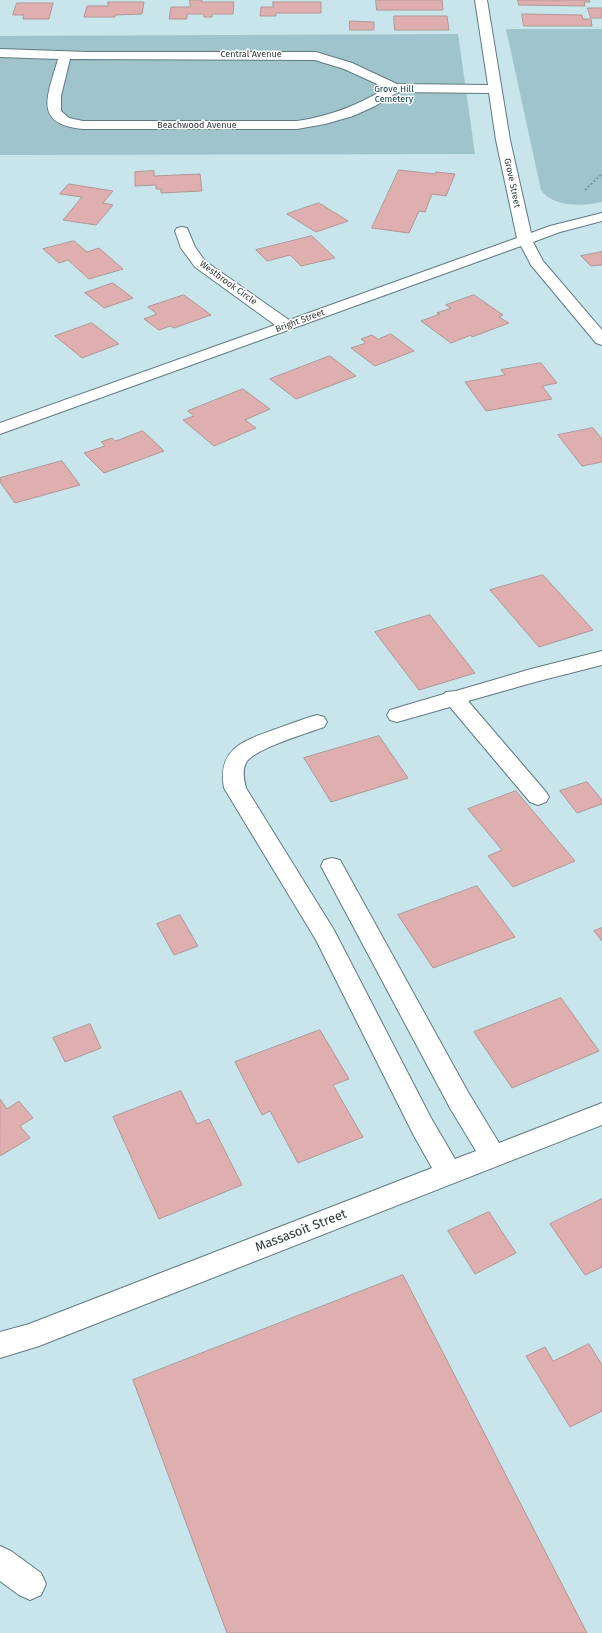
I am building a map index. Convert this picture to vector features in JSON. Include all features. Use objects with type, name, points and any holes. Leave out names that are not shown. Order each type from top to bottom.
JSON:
[{"type":"street","name":"Grove Street","points":[[481,0],[510,176],[525,240],[536,262],[602,340]]},
{"type":"street","name":"Central Avenue","points":[[0,52],[65,55],[272,54],[316,56],[348,66],[395,88],[495,89]]},
{"type":"street","name":"Beachwood Avenue","points":[[65,55],[53,101],[53,110],[56,116],[64,121],[85,125],[297,125],[327,121],[347,115],[373,103],[395,88]]},
{"type":"street","name":"Bright Street","points":[[0,429],[525,240],[566,226],[602,217]]},
{"type":"street","name":"Westbrook Circle","points":[[182,232],[188,248],[200,264],[286,325]]},
{"type":"street","points":[[397,715],[453,697],[602,658]]},
{"type":"street","points":[[453,697],[538,797]]},
{"type":"street","points":[[317,722],[244,750],[237,758],[233,767],[235,788],[326,936],[422,1126],[449,1173]]},
{"type":"street","points":[[332,866],[459,1100],[493,1156]]},
{"type":"street","name":"Massasoit Street","points":[[0,1345],[29,1337],[602,1114]]},
{"type":"street","points":[[0,1562],[30,1584]]},
{"type":"green space","points":[[506,29],[602,29],[602,202],[578,205],[561,203],[546,196],[541,190]]},
{"type":"green space","name":"Grove Hill Cemetery","points":[[458,34],[475,154],[0,155],[0,36]]},
{"type":"building","points":[[190,0],[202,0],[201,2],[234,2],[233,14],[212,14],[212,17],[204,17],[204,14],[187,14],[187,19],[169,19],[171,7],[190,7]]},
{"type":"building","points":[[376,0],[442,0],[443,10],[377,10]]},
{"type":"building","points":[[518,0],[589,0],[590,2],[584,2],[585,6],[519,5]]},
{"type":"building","points":[[108,2],[144,2],[142,14],[115,15],[115,17],[84,17],[87,6],[108,6]]},
{"type":"building","points":[[273,2],[321,2],[321,13],[276,13],[276,16],[260,16],[261,7],[273,7]]},
{"type":"building","points":[[17,3],[53,3],[49,19],[23,19],[24,15],[13,15]]},
{"type":"building","points":[[588,8],[602,8],[602,18],[591,18]]},
{"type":"building","points":[[522,14],[582,15],[583,19],[591,19],[592,26],[524,26]]},
{"type":"building","points":[[394,16],[447,16],[449,30],[395,30]]},
{"type":"building","points":[[350,21],[374,22],[374,30],[350,30]]},
{"type":"building","points":[[399,170],[435,174],[436,172],[455,174],[446,196],[432,194],[425,212],[419,211],[409,233],[372,228]]},
{"type":"building","points":[[154,171],[154,176],[200,174],[202,191],[161,193],[161,189],[156,189],[156,185],[135,186],[135,172]]},
{"type":"building","points":[[69,184],[113,191],[103,203],[113,205],[96,225],[63,220],[82,197],[60,194]]},
{"type":"building","points":[[319,203],[348,221],[316,232],[287,214]]},
{"type":"building","points":[[312,236],[335,258],[301,266],[290,255],[267,261],[256,250]]},
{"type":"building","points":[[74,241],[87,252],[99,248],[123,269],[89,279],[68,260],[59,263],[43,249]]},
{"type":"building","points":[[602,252],[602,265],[591,266],[581,256]]},
{"type":"building","points":[[113,283],[133,298],[104,308],[85,293]]},
{"type":"building","points":[[184,295],[211,315],[174,328],[170,326],[159,330],[144,319],[157,314],[148,307]]},
{"type":"building","points":[[474,295],[503,315],[499,317],[509,323],[451,343],[421,321],[451,308],[446,305]]},
{"type":"building","points":[[92,323],[119,344],[82,358],[55,336]]},
{"type":"building","points":[[391,334],[414,351],[375,366],[351,348],[366,343],[361,339],[372,335],[378,339]]},
{"type":"building","points":[[330,356],[356,376],[296,399],[270,379]]},
{"type":"building","points":[[541,363],[557,383],[542,386],[552,399],[486,411],[465,382],[505,375],[501,370]]},
{"type":"building","points":[[243,389],[270,409],[245,420],[256,428],[214,446],[183,420],[194,416],[188,411]]},
{"type":"building","points":[[593,428],[602,439],[602,462],[582,466],[558,435]]},
{"type":"building","points":[[143,431],[164,451],[104,473],[84,453],[105,446],[101,442],[112,438],[115,441]]},
{"type":"building","points":[[62,461],[80,485],[15,503],[0,482],[0,478]]},
{"type":"building","points":[[543,575],[593,630],[539,647],[490,590]]},
{"type":"building","points":[[430,615],[475,673],[419,690],[375,632]]},
{"type":"building","points":[[379,736],[408,778],[331,802],[304,758]]},
{"type":"building","points":[[587,782],[602,800],[602,804],[577,813],[560,791]]},
{"type":"building","points":[[516,791],[575,861],[513,887],[488,856],[502,850],[468,809]]},
{"type":"building","points":[[477,886],[515,937],[433,968],[398,915]]},
{"type":"building","points":[[180,915],[198,946],[174,955],[157,924]]},
{"type":"building","points":[[602,928],[602,941],[594,931]]},
{"type":"building","points":[[561,998],[599,1051],[512,1088],[474,1032]]},
{"type":"building","points":[[90,1024],[101,1048],[65,1062],[53,1038]]},
{"type":"building","points":[[320,1030],[349,1079],[333,1085],[363,1137],[298,1163],[270,1111],[262,1115],[235,1062]]},
{"type":"building","points":[[181,1091],[197,1124],[209,1119],[242,1185],[159,1219],[113,1117]]},
{"type":"building","points":[[0,1099],[7,1109],[19,1101],[33,1118],[20,1126],[30,1138],[0,1156]]},
{"type":"building","points":[[602,1199],[602,1267],[585,1275],[550,1224]]},
{"type":"building","points":[[489,1212],[516,1253],[475,1274],[448,1231]]},
{"type":"building","points":[[403,1275],[587,1633],[227,1633],[133,1380]]},
{"type":"building","points":[[589,1344],[602,1365],[602,1411],[570,1427],[526,1356],[545,1347],[553,1361]]}]
